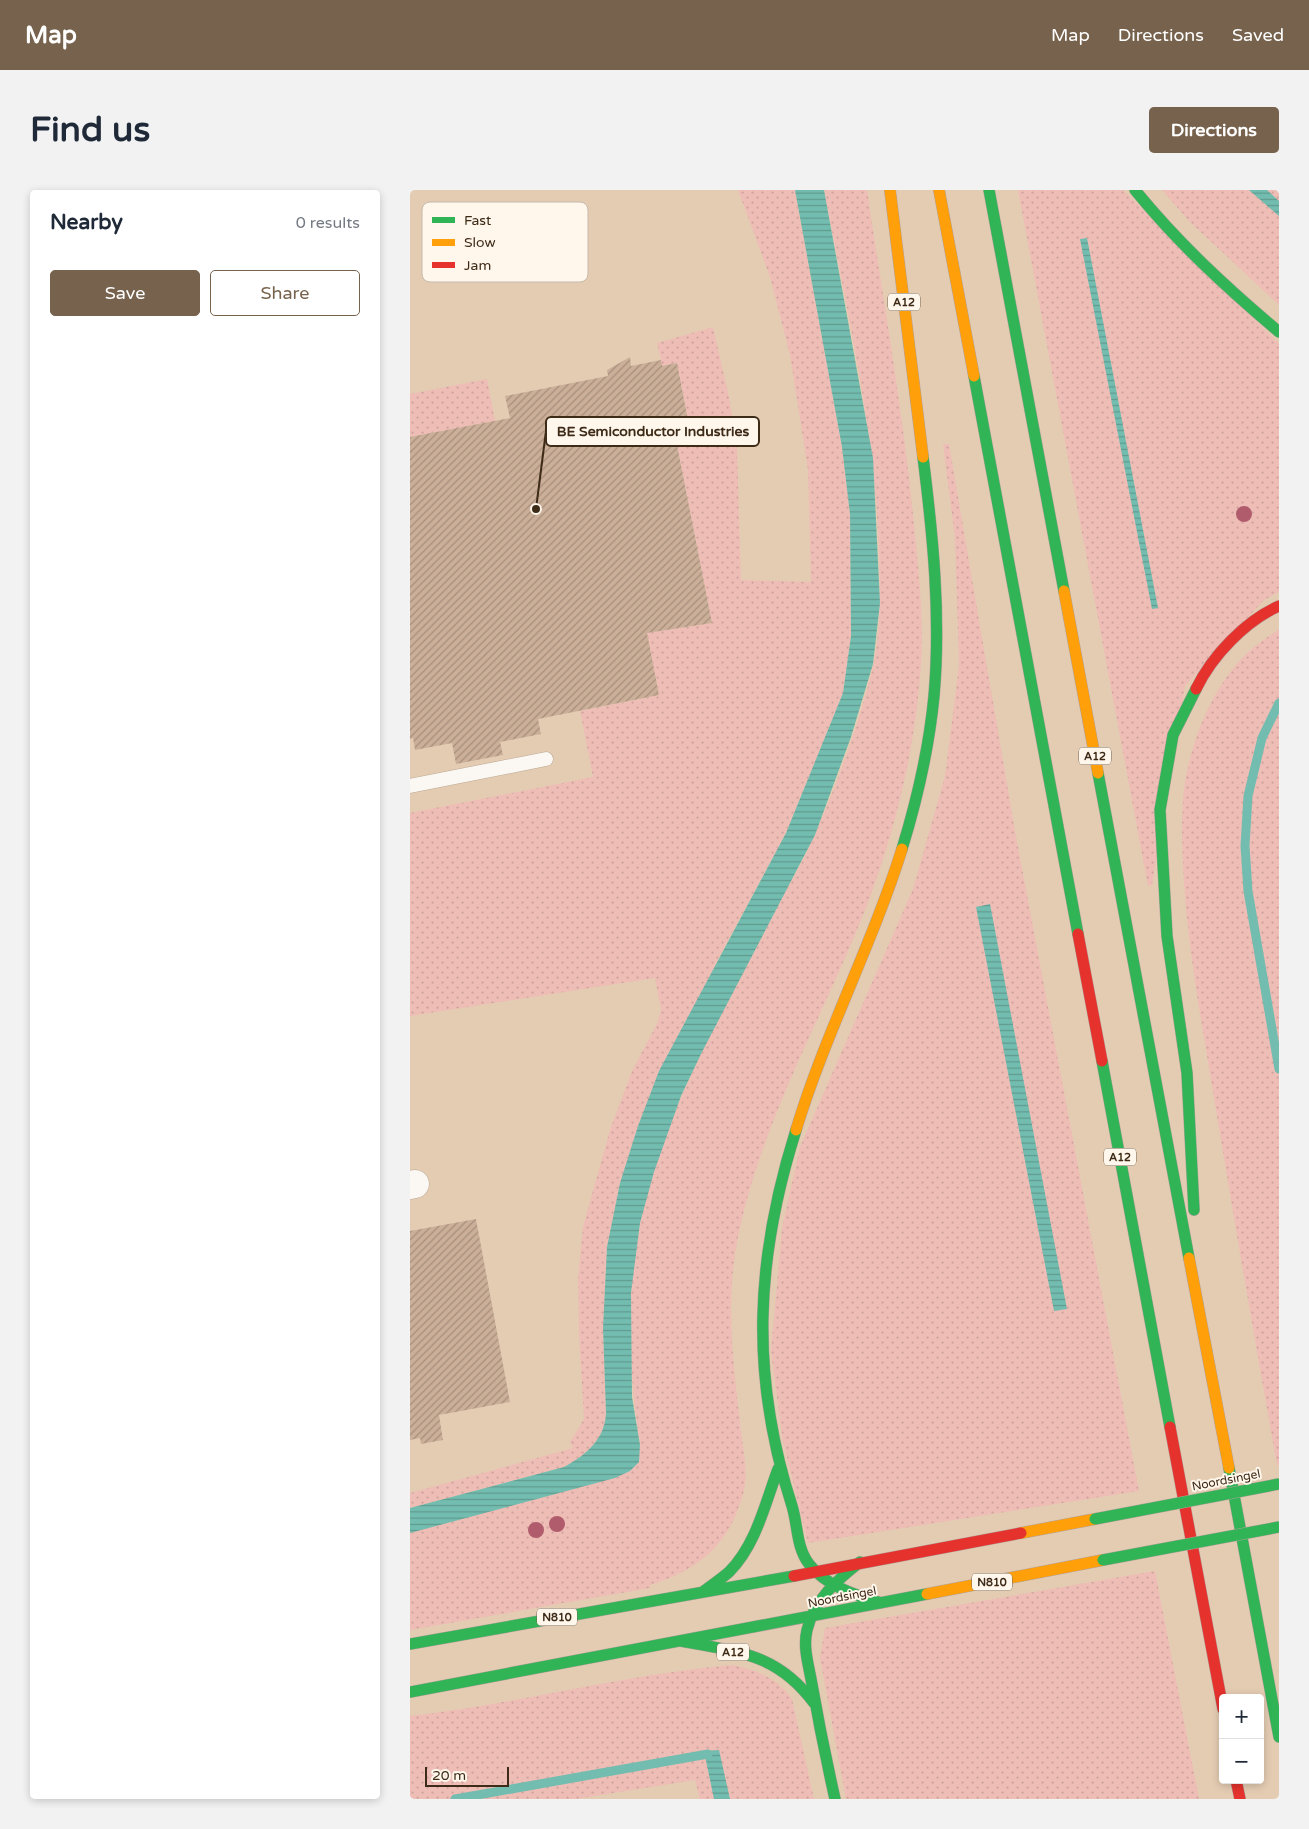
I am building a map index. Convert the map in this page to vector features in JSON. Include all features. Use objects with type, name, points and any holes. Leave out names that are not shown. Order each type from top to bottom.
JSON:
[{"type":"main road","name":"A12","points":[[881,1603],[851,1594],[833,1584],[816,1571],[801,1549],[793,1506],[778,1468],[767,1395],[763,1294],[768,1244],[787,1162],[818,1064],[886,897],[902,846],[925,752],[934,696],[934,554],[890,190]]},
{"type":"main road","name":"A12","points":[[939,190],[1220,1694]]},
{"type":"main road","name":"A12","points":[[989,190],[1279,1738]]},
{"type":"main road","points":[[1135,190],[1152,212],[1243,303],[1279,332]]},
{"type":"main road","name":"A12","points":[[1200,1321],[1187,1073],[1167,936],[1160,810],[1173,735],[1201,679],[1235,637],[1268,611],[1279,606]]},
{"type":"main road","name":"A12","points":[[704,1591],[729,1572],[744,1553],[760,1520],[778,1468]]},
{"type":"main road","name":"Noordsingel","points":[[410,1644],[816,1571],[1279,1484]]},
{"type":"main road","name":"Noordsingel","points":[[410,1692],[1279,1527]]},
{"type":"main road","name":"A12","points":[[835,1799],[808,1663],[807,1632],[811,1617],[833,1584],[860,1562]]},
{"type":"main road","name":"A12","points":[[681,1641],[758,1658],[776,1664],[805,1688],[815,1704]]},
{"type":"main road","points":[[1237,1784],[1240,1799]]},
{"type":"lane","points":[[410,786],[546,759]]},
{"type":"shaded area","points":[[738,190],[795,190],[842,447],[850,514],[851,636],[843,693],[786,833],[718,959],[638,1126],[620,1183],[607,1247],[603,1328],[606,1413],[602,1431],[587,1451],[564,1467],[410,1508],[410,1493],[573,1448],[570,1442],[584,1419],[578,1278],[583,1227],[610,1130],[632,1071],[657,1024],[661,1010],[655,978],[410,1016],[410,813],[593,777],[580,711],[659,695],[647,633],[712,623],[674,430],[689,426],[677,363],[662,366],[657,343],[713,327],[729,397],[737,450],[741,580],[811,582],[808,470],[790,355],[770,277]]},
{"type":"shaded area","points":[[824,190],[867,190],[909,473],[921,608],[920,674],[912,742],[905,776],[878,876],[848,951],[773,1121],[745,1209],[735,1254],[732,1277],[731,1324],[745,1467],[743,1495],[730,1526],[713,1550],[691,1567],[650,1585],[650,1588],[410,1630],[410,1533],[508,1505],[640,1445],[631,1362],[632,1278],[640,1223],[650,1181],[680,1099],[699,1059],[811,843],[840,773],[862,707],[876,652],[879,624],[880,596],[876,508],[872,462],[859,371]]},
{"type":"shaded area","points":[[1018,190],[1123,190],[1279,344],[1279,592],[1264,600],[1185,686],[1152,885],[1148,886]]},
{"type":"shaded area","points":[[1162,190],[1279,190],[1279,305],[1190,222]]},
{"type":"shaded area","points":[[487,379],[495,421],[410,437],[410,394]]},
{"type":"shaded area","points":[[943,444],[949,444],[1015,831],[1139,1491],[808,1543],[782,1437],[771,1351],[782,1228],[800,1147],[913,889],[945,776],[959,665],[955,538]]},
{"type":"shaded area","points":[[1279,629],[1279,1465],[1277,1465],[1196,988],[1184,890],[1182,824],[1185,782],[1189,764],[1208,708],[1228,675],[1240,660]]},
{"type":"shaded area","points":[[1155,1571],[1199,1799],[846,1799],[820,1658],[825,1628]]},
{"type":"shaded area","points":[[733,1665],[750,1669],[773,1680],[792,1699],[814,1799],[700,1799],[695,1780],[576,1799],[410,1799],[410,1716],[450,1711],[652,1675]]},
{"type":"water","points":[[795,190],[824,190],[873,458],[880,603],[873,664],[851,737],[815,835],[701,1054],[681,1096],[654,1172],[640,1223],[631,1293],[632,1397],[640,1445],[639,1462],[630,1471],[615,1478],[410,1533],[410,1508],[564,1467],[587,1451],[602,1431],[606,1413],[603,1328],[607,1247],[620,1183],[638,1126],[659,1071],[786,833],[843,693],[851,636],[850,514],[842,447]]},
{"type":"water","points":[[1249,190],[1267,190],[1279,201],[1279,216]]},
{"type":"water","points":[[1087,238],[1158,608],[1152,609],[1080,239]]},
{"type":"water","points":[[990,904],[1067,1309],[1054,1311],[976,907]]},
{"type":"water","points":[[719,1750],[730,1799],[714,1799],[704,1751]]},
{"type":"building","points":[[630,357],[631,366],[661,360],[662,366],[677,363],[689,426],[674,430],[712,623],[647,633],[659,695],[538,719],[541,734],[500,742],[503,755],[456,764],[452,743],[415,750],[413,738],[410,739],[410,437],[510,418],[505,396],[608,376],[607,370]]},
{"type":"building","points":[[476,1219],[510,1402],[439,1415],[443,1440],[421,1444],[420,1438],[410,1440],[410,1231]]},
{"type":"waterway","points":[[1279,703],[1262,738],[1248,796],[1245,846],[1248,891],[1279,1069]]},
{"type":"waterway","points":[[455,1799],[708,1754]]},
{"type":"traffic: fast","points":[[989,190],[1064,591]]},
{"type":"traffic: fast","points":[[1135,190],[1151,210],[1204,264],[1279,332]]},
{"type":"traffic: fast","points":[[974,376],[1078,934]]},
{"type":"traffic: fast","points":[[902,849],[913,812],[926,754],[932,715],[936,666],[935,576],[923,457]]},
{"type":"traffic: fast","points":[[1194,1210],[1187,1073],[1167,936],[1160,810],[1173,735],[1196,689]]},
{"type":"traffic: fast","points":[[1098,773],[1189,1258]]},
{"type":"traffic: fast","points":[[1102,1061],[1170,1427]]},
{"type":"traffic: fast","points":[[796,1130],[782,1178],[772,1225],[766,1272],[763,1318],[764,1364],[769,1411],[778,1458],[794,1513],[799,1543],[809,1564],[832,1584],[851,1593],[881,1603]]},
{"type":"traffic: fast","points":[[1229,1468],[1279,1737]]},
{"type":"traffic: fast","points":[[704,1591],[729,1572],[746,1549],[759,1524],[778,1469]]},
{"type":"traffic: fast","points":[[1095,1519],[1279,1484]]},
{"type":"traffic: fast","points":[[1103,1560],[1279,1527]]},
{"type":"traffic: fast","points":[[835,1799],[807,1661],[806,1636],[810,1619],[821,1600],[843,1576],[860,1562]]},
{"type":"traffic: fast","points":[[410,1644],[794,1576]]},
{"type":"traffic: fast","points":[[410,1692],[927,1594]]},
{"type":"traffic: fast","points":[[681,1641],[738,1652],[771,1664],[800,1686],[814,1703]]},
{"type":"traffic: slow","points":[[890,190],[923,457]]},
{"type":"traffic: slow","points":[[939,190],[974,376]]},
{"type":"traffic: slow","points":[[1064,591],[1098,773]]},
{"type":"traffic: slow","points":[[796,1130],[821,1059],[877,920],[902,849]]},
{"type":"traffic: slow","points":[[1189,1258],[1229,1468]]},
{"type":"traffic: slow","points":[[1021,1533],[1095,1519]]},
{"type":"traffic: slow","points":[[927,1594],[1103,1560]]},
{"type":"traffic: jam","points":[[1196,689],[1220,652],[1242,630],[1279,606]]},
{"type":"traffic: jam","points":[[1078,934],[1102,1061]]},
{"type":"traffic: jam","points":[[1170,1427],[1220,1694]]},
{"type":"traffic: jam","points":[[794,1576],[1021,1533]]},
{"type":"traffic: jam","points":[[1237,1784],[1240,1799]]},
{"type":"place","name":"BE Semiconductor Industries","points":[[536,509]]}]
